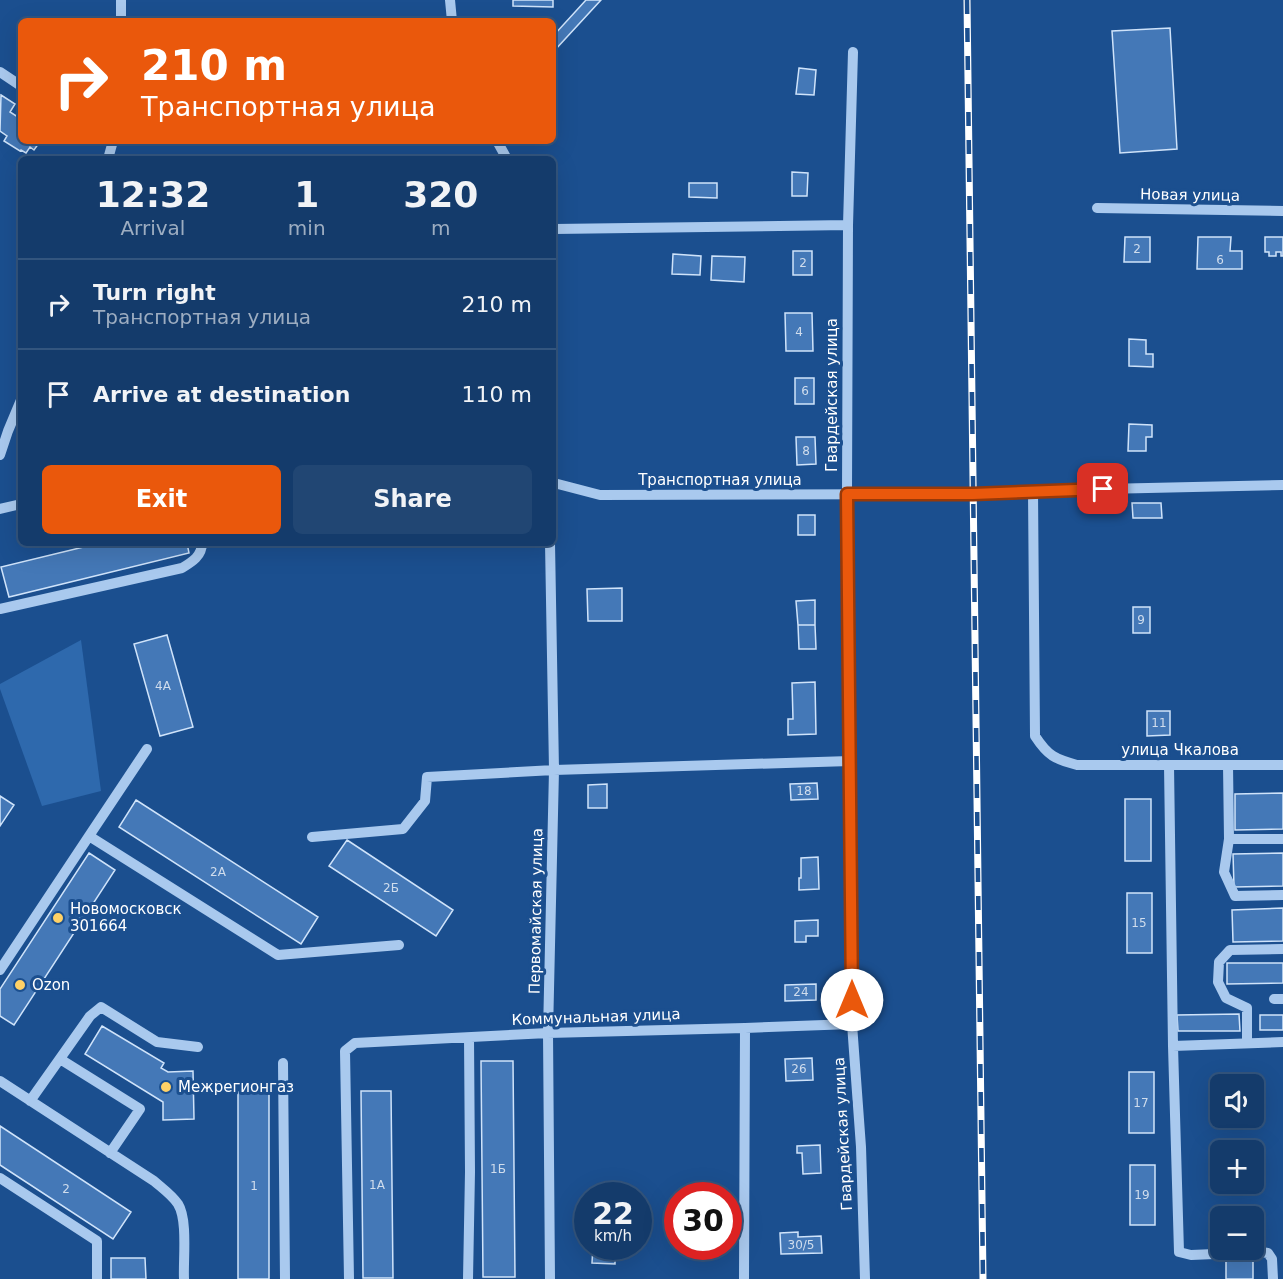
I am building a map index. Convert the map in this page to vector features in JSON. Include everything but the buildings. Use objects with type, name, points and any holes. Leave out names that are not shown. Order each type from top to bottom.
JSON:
[{"type":"street","points":[[121,0],[121,18]]},
{"type":"street","points":[[450,0],[452,18]]},
{"type":"street","name":"Гвардейская улица","points":[[853,52],[848,225],[847,494],[852,1024],[861,1148],[865,1279]]},
{"type":"street","points":[[0,72],[18,84]]},
{"type":"street","name":"Новая улица","points":[[1097,208],[1283,211]]},
{"type":"street","points":[[556,229],[848,225]]},
{"type":"street","points":[[0,455],[4,428],[18,405]]},
{"type":"street","name":"Транспортная улица","points":[[556,484],[600,495],[973,494],[1058,490],[1283,486]]},
{"type":"street","name":"улица Чкалова","points":[[1033,491],[1035,736],[1044,749],[1059,760],[1077,765],[1283,765]]},
{"type":"street","points":[[0,509],[18,505]]},
{"type":"street","points":[[0,609],[182,568],[195,560],[202,546]]},
{"type":"street","name":"Первомайская улица","points":[[550,546],[554,770],[548,1033],[550,1279]]},
{"type":"street","points":[[0,970],[147,749]]},
{"type":"street","points":[[312,837],[402,829],[424,801],[427,777],[554,770],[850,761]]},
{"type":"street","points":[[1169,765],[1179,1252],[1191,1255],[1268,1253],[1272,1258],[1274,1279]]},
{"type":"street","points":[[1228,765],[1229,839],[1224,872],[1235,896],[1283,895]]},
{"type":"street","points":[[89,836],[278,955],[399,945]]},
{"type":"street","points":[[1229,839],[1283,839]]},
{"type":"street","points":[[1247,1043],[1247,1008],[1226,998],[1218,982],[1219,962],[1230,950],[1283,950]]},
{"type":"street","points":[[30,1101],[90,1017],[101,1007],[157,1042],[198,1047]]},
{"type":"street","name":"Коммунальная улица","points":[[349,1279],[345,1051],[355,1043],[548,1033],[852,1024]]},
{"type":"street","points":[[744,1279],[746,1028]]},
{"type":"street","points":[[468,1279],[469,1038]]},
{"type":"street","points":[[1173,1046],[1283,1042]]},
{"type":"street","points":[[60,1059],[140,1109],[110,1153]]},
{"type":"street","points":[[283,1063],[285,1279]]},
{"type":"street","points":[[0,1082],[168,1192],[178,1203],[183,1215],[184,1279]]},
{"type":"street","points":[[0,1178],[97,1241],[98,1279]]},
{"type":"shaded area","points":[[81,640],[101,791],[42,806],[0,684]]},
{"type":"railway","points":[[967,0],[983,1279]]},
{"type":"place","name":"Новомосковск 301664","points":[[58,918]]},
{"type":"place","name":"Ozon","points":[[20,985]]},
{"type":"place","name":"Межрегионгаз","points":[[166,1087]]},
{"type":"route","points":[[852,1000],[847,494],[973,494],[1103,489]]}]
